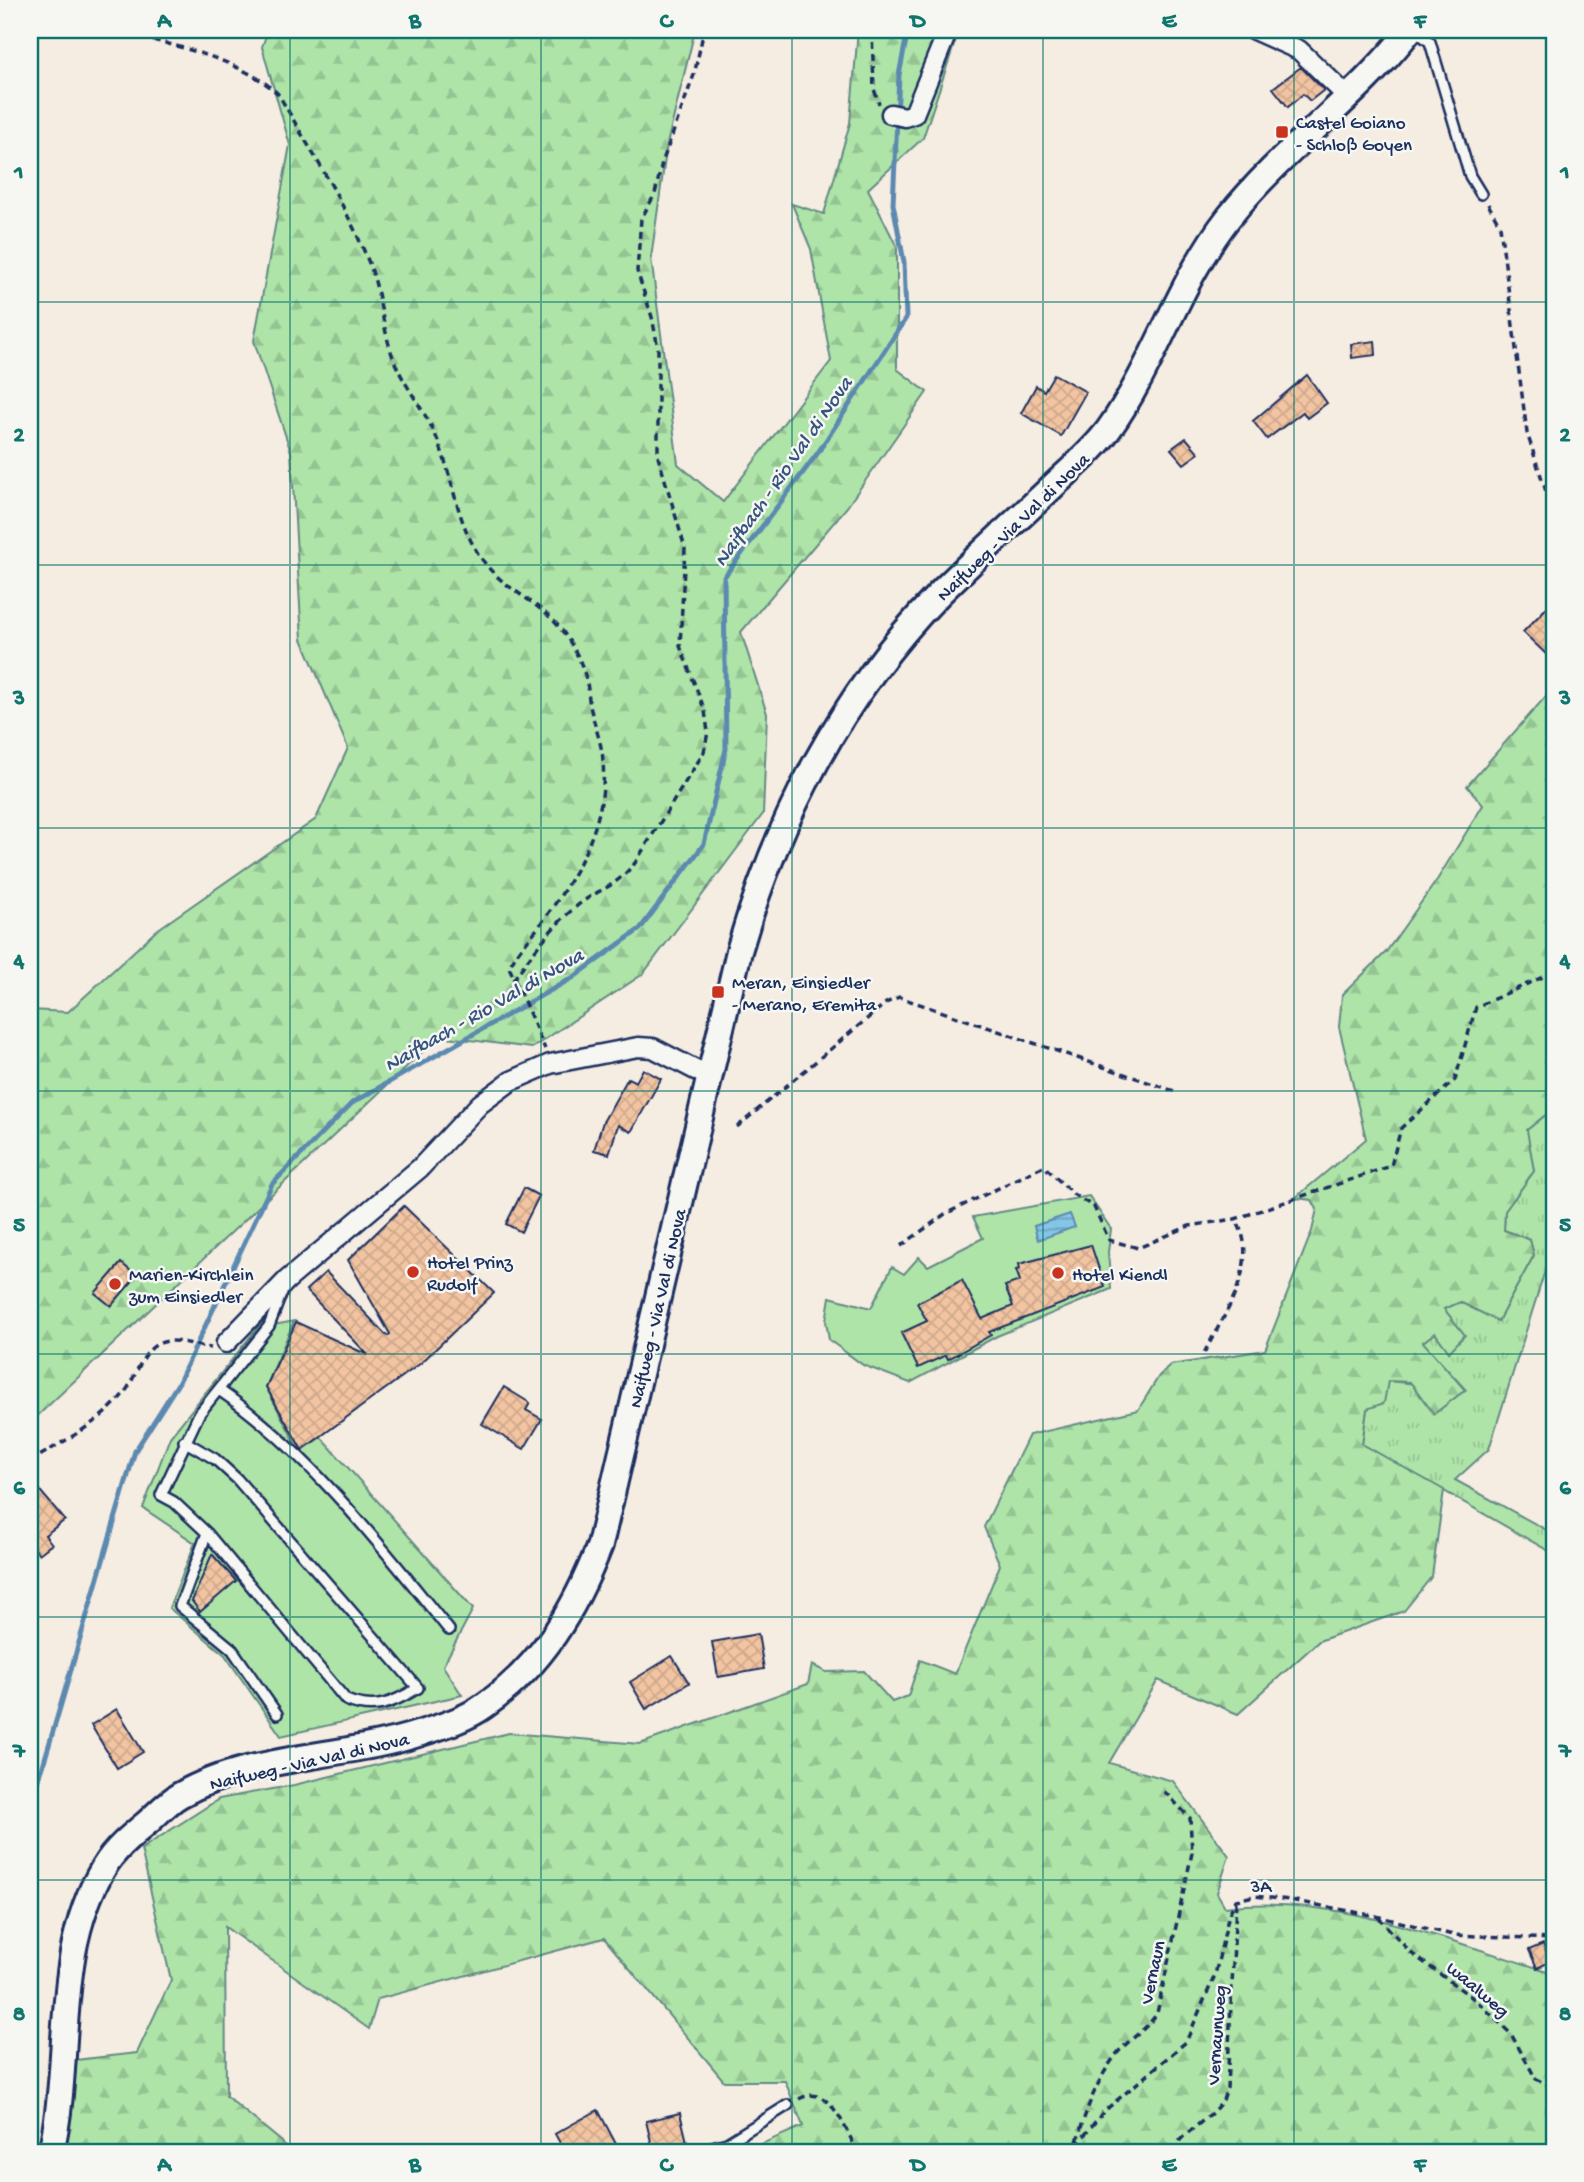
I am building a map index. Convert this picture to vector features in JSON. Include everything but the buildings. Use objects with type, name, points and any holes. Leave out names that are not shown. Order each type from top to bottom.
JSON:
[{"type":"main road","name":"Naifweg - Via Val di Nova","points":[[51,2152],[70,1963],[85,1906],[104,1867],[121,1845],[178,1796],[215,1779],[386,1744],[457,1720],[483,1707],[510,1685],[559,1631],[583,1589],[600,1545],[739,951],[770,858],[803,784],[849,707],[902,635],[938,595],[1082,459],[1109,429],[1202,255],[1256,185],[1349,99],[1412,30]]},
{"type":"street","points":[[898,115],[914,114],[948,30]]},
{"type":"street","points":[[1254,30],[1299,50],[1349,99]]},
{"type":"street","points":[[217,1346],[287,1280],[420,1168],[480,1104],[511,1081],[550,1064],[638,1046],[653,1048],[709,1076]]},
{"type":"lane","points":[[1412,30],[1430,42],[1470,176],[1481,194]]},
{"type":"lane","points":[[184,1441],[215,1459],[237,1479],[418,1688],[388,1705],[359,1706],[345,1700],[208,1533],[174,1502],[161,1495],[184,1441],[199,1414],[269,1326],[287,1280]]},
{"type":"lane","points":[[219,1390],[286,1445],[383,1548],[449,1630]]},
{"type":"lane","points":[[208,1533],[180,1605],[232,1649],[277,1714]]},
{"type":"lane","points":[[694,2152],[727,2143],[788,2105]]},
{"type":"path","points":[[106,30],[180,48],[268,84],[288,111],[340,202],[369,263],[381,302],[385,335],[397,367],[435,434],[458,509],[470,538],[483,561],[504,584],[547,614],[577,655],[587,680],[603,761],[602,801],[597,831],[581,864],[518,950],[509,967],[540,1034]]},
{"type":"path","points":[[513,980],[548,932],[584,900],[622,879],[651,842],[704,752],[708,732],[705,711],[680,646],[685,548],[658,456],[658,348],[652,317],[637,271],[640,219],[655,194],[662,163],[694,75],[704,30]]},
{"type":"path","points":[[872,30],[874,89],[883,109],[898,115]]},
{"type":"path","points":[[1481,194],[1500,226],[1527,433],[1554,516]]},
{"type":"path","points":[[901,1246],[945,1214],[1044,1166],[1073,1194],[1094,1207],[1109,1240],[1138,1248],[1189,1227],[1235,1219],[1391,1166],[1401,1128],[1455,1080],[1476,1007],[1554,972]]},
{"type":"path","points":[[737,1127],[886,1003],[899,997],[1174,1090]]},
{"type":"path","points":[[1204,1353],[1238,1288],[1244,1256],[1242,1230],[1235,1219]]},
{"type":"path","points":[[30,1462],[89,1428],[107,1412],[125,1391],[148,1352],[157,1344],[184,1342],[217,1346]]},
{"type":"path","name":"Vernaun","points":[[1076,2146],[1086,2107],[1115,2056],[1157,2013],[1192,1853],[1190,1818],[1163,1790]]},
{"type":"path","name":"3A","points":[[1066,2152],[1076,2146],[1103,2112],[1185,2042],[1215,1976],[1229,1914],[1236,1900],[1254,1896],[1290,1900],[1376,1916],[1453,1935],[1554,1940]]},
{"type":"path","name":"Vernaunweg","points":[[1176,2152],[1176,2145],[1223,2100],[1227,2088],[1236,1900]]},
{"type":"path","name":"waalweg","points":[[1376,1916],[1411,1953],[1477,2001],[1511,2035],[1535,2079],[1554,2088]]},
{"type":"path","points":[[788,2105],[809,2094],[822,2096],[833,2106],[857,2150],[863,2152]]},
{"type":"green space","points":[[268,30],[695,30],[667,144],[651,258],[678,464],[723,502],[831,361],[811,249],[792,204],[824,214],[850,123],[858,30],[959,30],[923,138],[868,189],[897,247],[897,369],[927,392],[847,507],[741,632],[767,714],[763,814],[643,974],[532,1048],[439,1036],[30,1423],[30,1010],[68,1012],[157,930],[316,819],[348,748],[302,639],[291,452],[254,341],[290,145],[262,47]]},
{"type":"green space","points":[[1554,687],[1554,1108],[1527,1130],[1534,1171],[1505,1211],[1504,1230],[1530,1240],[1534,1255],[1498,1321],[1460,1302],[1444,1309],[1465,1335],[1449,1352],[1435,1333],[1423,1342],[1465,1390],[1434,1414],[1410,1382],[1388,1381],[1384,1403],[1367,1409],[1362,1444],[1444,1490],[1432,1576],[1404,1611],[1319,1641],[1238,1714],[1158,1680],[1109,1763],[1173,1781],[1229,1856],[1217,1893],[1225,1907],[1308,1907],[1350,1914],[1392,1923],[1554,1973],[1554,2152],[743,2152],[803,2126],[785,2081],[724,2081],[604,1938],[378,1999],[369,2029],[225,1927],[226,2096],[282,2142],[287,2152],[65,2152],[76,2060],[137,2053],[171,1980],[141,1849],[219,1799],[294,1785],[509,1733],[640,1744],[808,1684],[812,1665],[826,1672],[864,1671],[892,1702],[908,1696],[920,1660],[955,1674],[1000,1565],[984,1527],[1029,1435],[1138,1410],[1159,1376],[1171,1365],[1265,1350],[1312,1231],[1317,1209],[1312,1200],[1295,1198],[1366,1139],[1339,1027],[1342,995],[1386,952],[1437,880],[1483,805],[1467,786]]},
{"type":"green space","points":[[1547,1114],[1554,1140],[1554,1242],[1489,1449],[1455,1480],[1554,1534],[1554,1554],[1362,1444],[1367,1409],[1388,1381],[1465,1389],[1422,1342],[1435,1333],[1449,1351],[1444,1309],[1460,1302],[1498,1321],[1534,1255],[1530,1240],[1504,1230],[1505,1211],[1534,1171],[1526,1130]]},
{"type":"green space","points":[[1089,1196],[1111,1229],[1108,1252],[1111,1289],[997,1336],[910,1383],[863,1365],[829,1340],[826,1321],[830,1297],[871,1308],[892,1267],[904,1274],[919,1257],[928,1266],[983,1238],[973,1217]]},
{"type":"green space","points":[[263,1321],[269,1326],[294,1321],[266,1387],[300,1452],[321,1437],[473,1609],[443,1666],[462,1695],[281,1736],[225,1655],[169,1608],[195,1543],[143,1508],[170,1437]]},
{"type":"water","points":[[1070,1214],[1075,1227],[1038,1240],[1034,1226]]},
{"type":"waterway","name":"Naifbach - Rio Val di Nova","points":[[30,1810],[135,1451],[179,1382],[272,1184],[352,1103],[574,977],[640,929],[704,844],[726,749],[724,577],[817,454],[906,318],[904,262],[893,204],[899,75],[908,30]]},
{"type":"place","name":"Castel Goiano - Schloß Goyen","points":[[1282,132]]},
{"type":"place","name":"Meran, Einsiedler - Merano, Eremita","points":[[718,992]]},
{"type":"place","name":"Hotel Prinz Rudolf","points":[[413,1272]]},
{"type":"place","name":"Hotel Kiendl","points":[[1058,1273]]},
{"type":"place","name":"Marien-Kirchlein zum Einsiedler","points":[[115,1284]]}]
